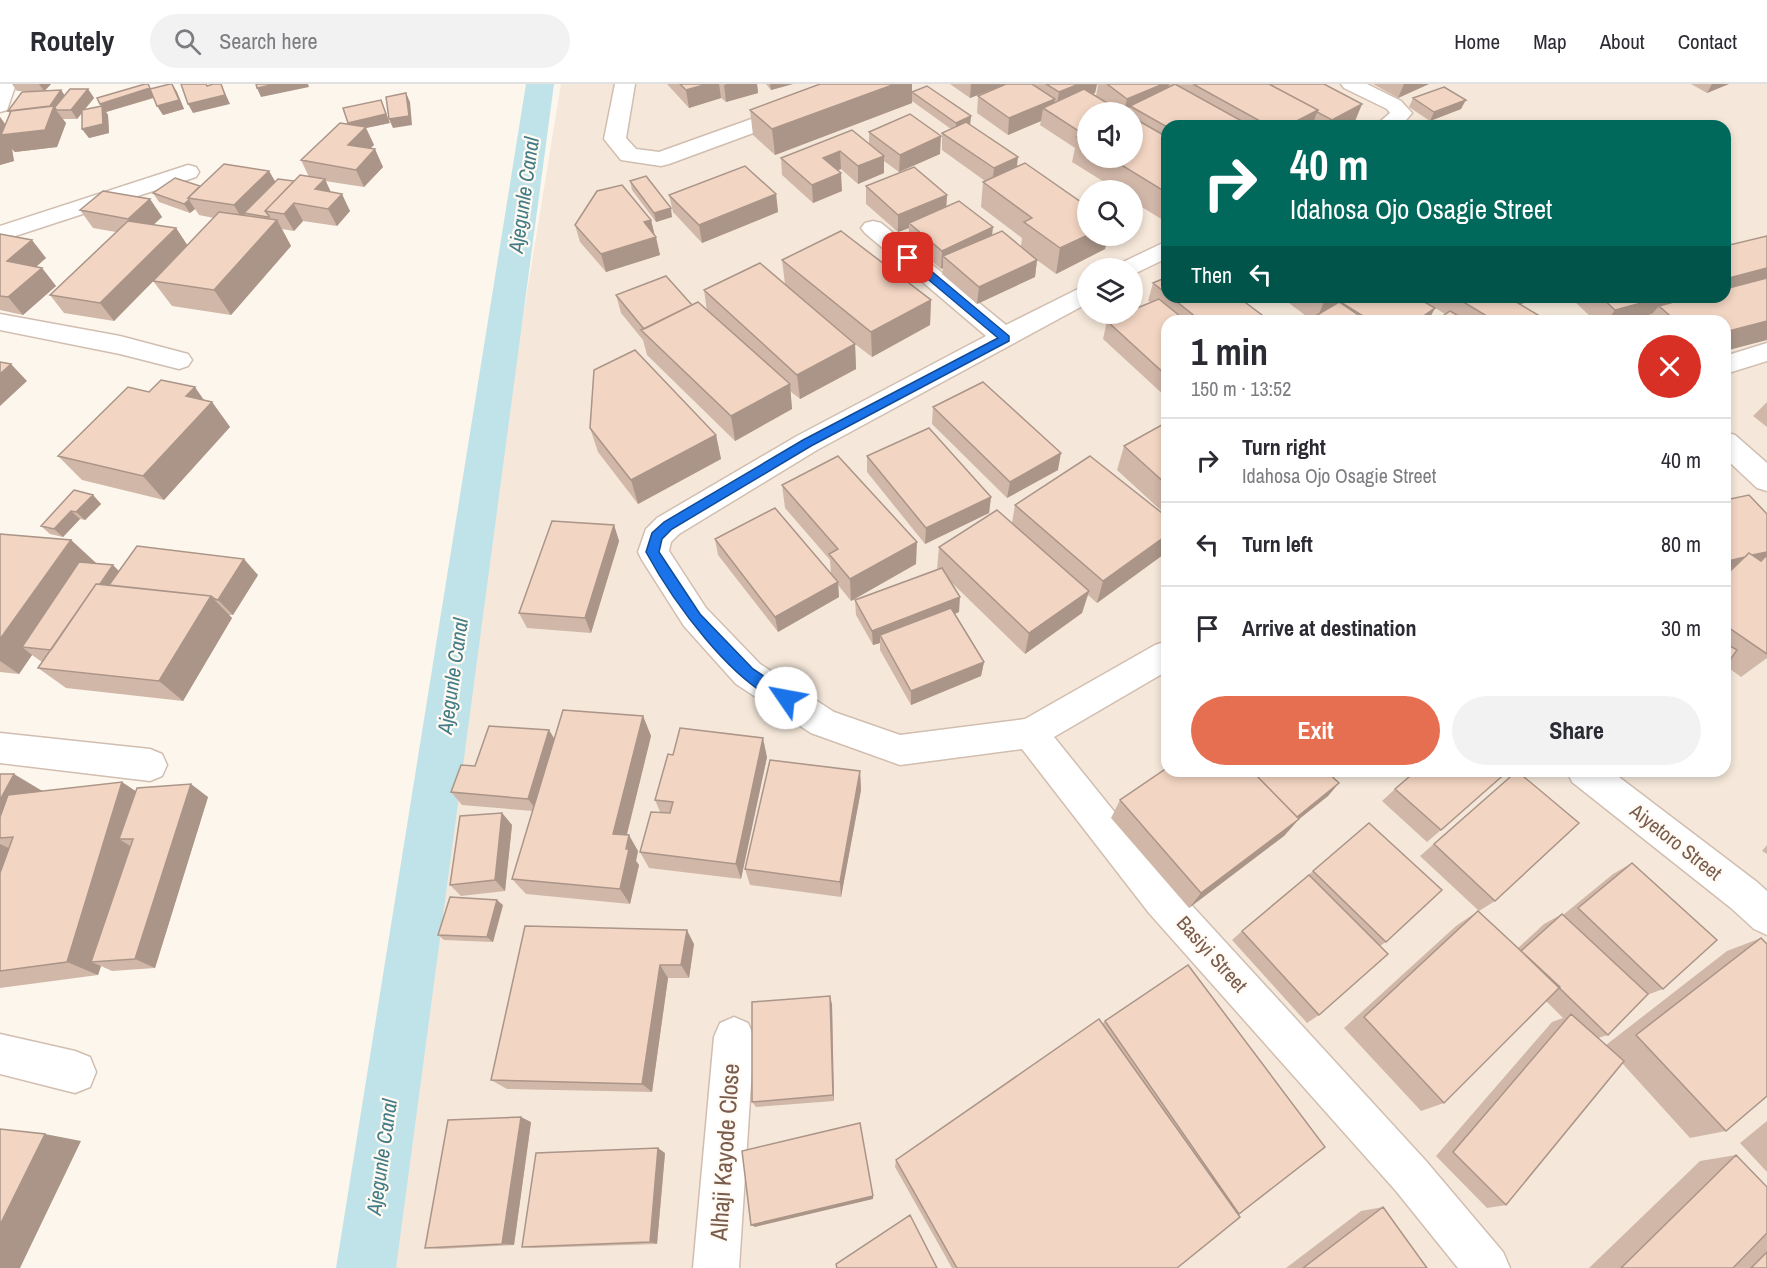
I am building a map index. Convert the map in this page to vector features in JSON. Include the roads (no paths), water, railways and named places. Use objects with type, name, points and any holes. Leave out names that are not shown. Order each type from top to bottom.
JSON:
[{"type":"street","points":[[0,106],[6,84]]},
{"type":"street","points":[[626,84],[615,139],[629,155],[661,159],[869,84]]},
{"type":"street","points":[[1351,84],[1394,105],[1393,120]]},
{"type":"street","points":[[0,234],[188,172]]},
{"type":"street","points":[[873,228],[1005,338]]},
{"type":"street","points":[[1143,261],[1161,251]]},
{"type":"street","points":[[1077,298],[807,443],[668,526],[657,537],[653,552],[695,617],[748,674],[823,723],[900,750],[1030,733],[1161,658]]},
{"type":"street","points":[[0,322],[120,345],[179,360]]},
{"type":"street","points":[[1731,363],[1767,352]]},
{"type":"street","points":[[1731,447],[1767,480]]},
{"type":"street","name":"Basiyi Street","points":[[1030,733],[1162,900],[1411,1176],[1487,1268]]},
{"type":"street","points":[[0,748],[150,765]]},
{"type":"street","name":"Aiyetoro Street","points":[[1592,777],[1767,916]]},
{"type":"street","name":"Alhaji Kayode Close","points":[[716,1268],[734,1037]]},
{"type":"street","points":[[0,1054],[75,1072]]},
{"type":"waterway","name":"Ajegunle Canal","points":[[366,1268],[540,84]]}]
